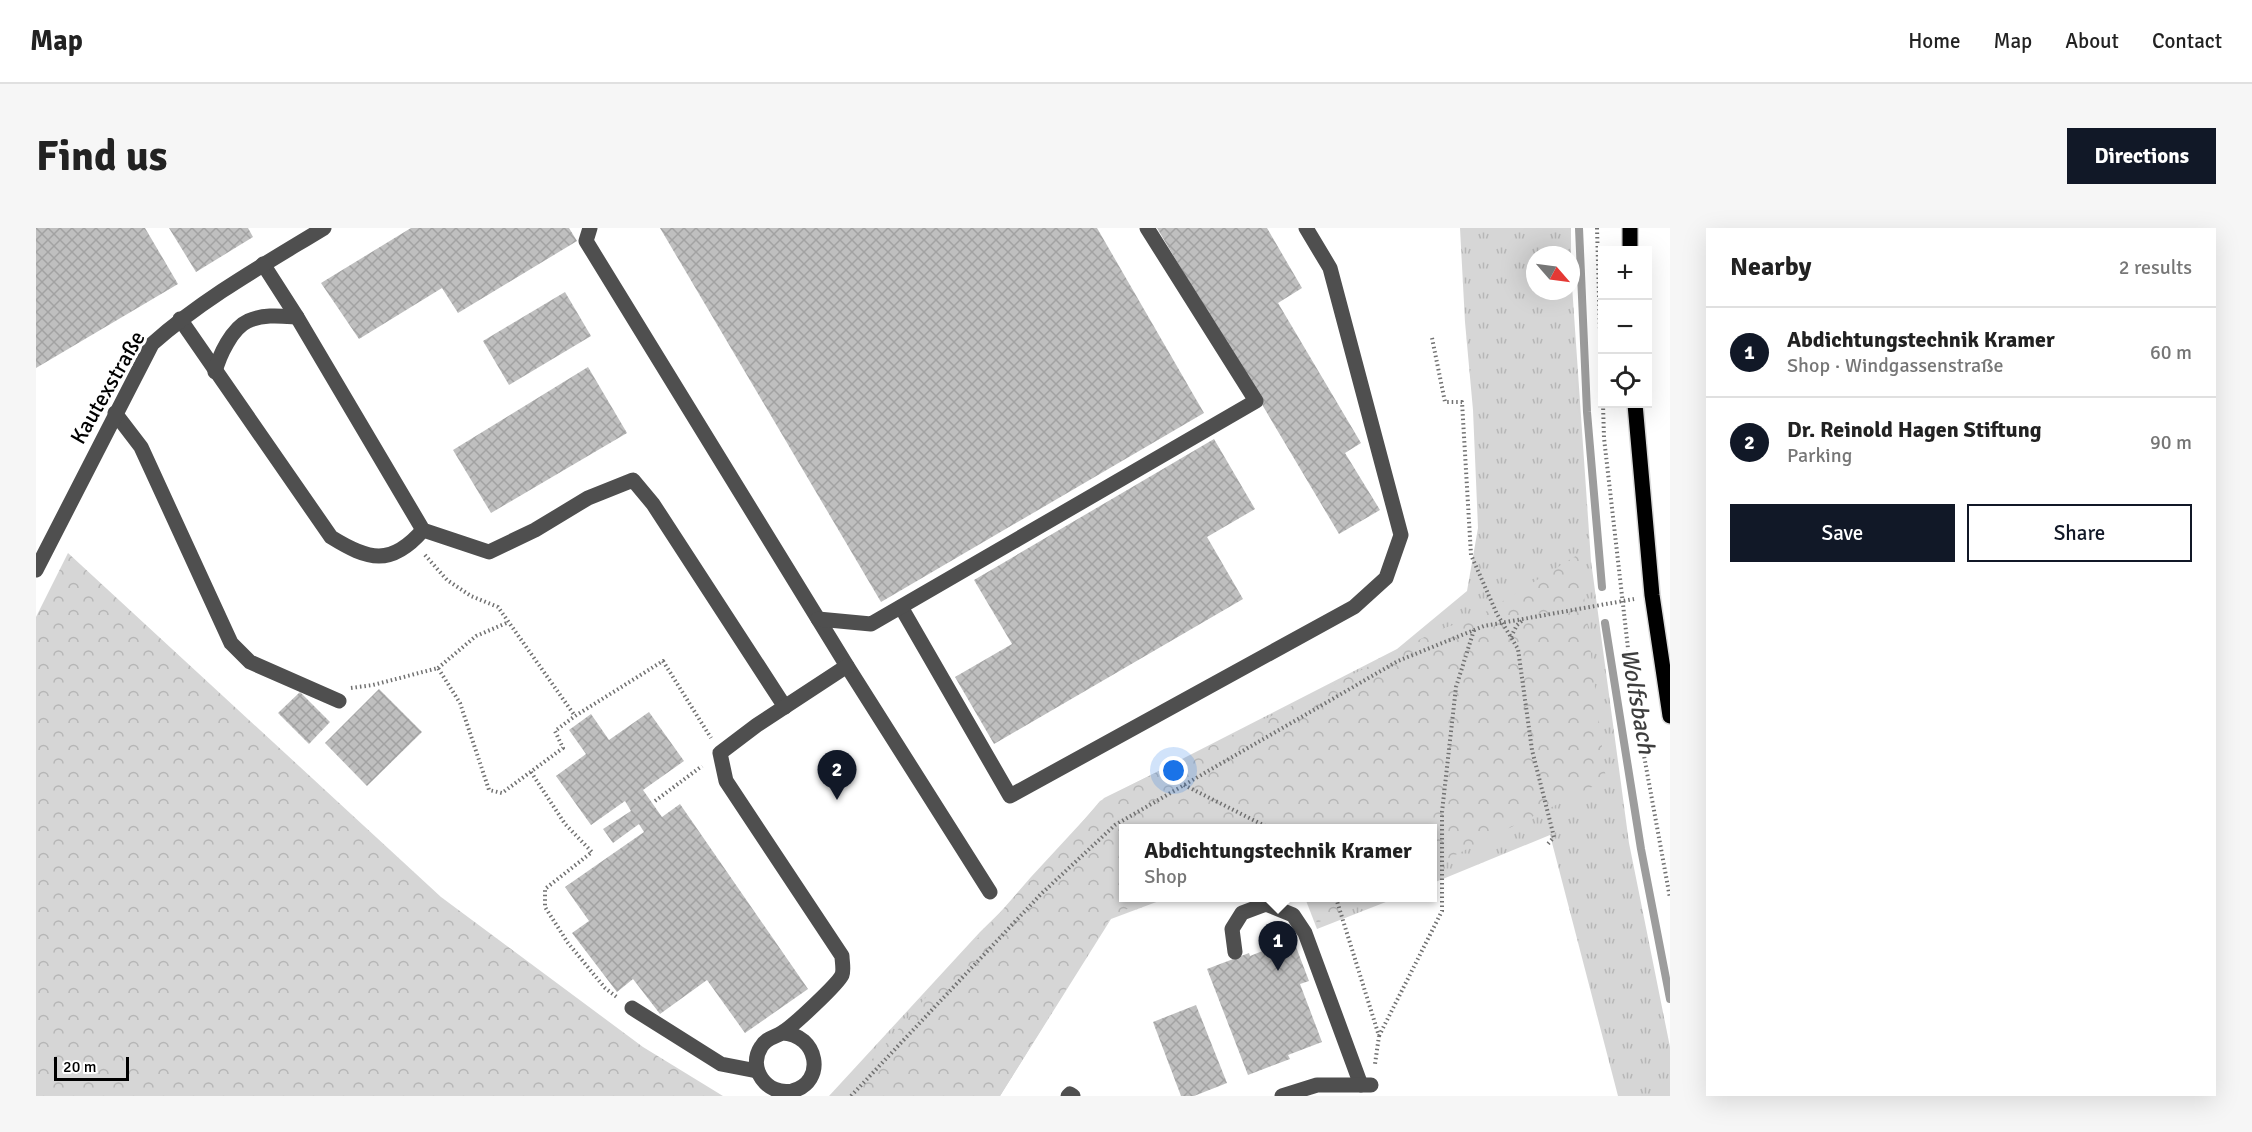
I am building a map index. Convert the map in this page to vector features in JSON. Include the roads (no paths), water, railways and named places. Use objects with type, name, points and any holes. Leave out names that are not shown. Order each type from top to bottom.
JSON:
[{"type":"main road","points":[[1630,228],[1630,246]]},
{"type":"main road","points":[[1635,408],[1652,596],[1670,716]]},
{"type":"street","name":"Kautexstraße","points":[[36,570],[152,344],[180,319],[263,264],[324,228]]},
{"type":"street","points":[[590,228],[586,241],[818,619],[990,892]]},
{"type":"street","points":[[818,619],[871,624],[1256,401],[1147,228]]},
{"type":"street","points":[[901,607],[1010,796],[1354,607],[1386,578],[1401,535],[1330,268],[1306,228]]},
{"type":"street","points":[[263,264],[297,316],[419,535],[489,552],[535,530],[588,498],[633,480],[653,504],[785,707]]},
{"type":"street","points":[[215,372],[219,356],[247,321],[268,316],[297,316]]},
{"type":"street","points":[[180,319],[331,537],[356,552],[382,557],[400,551],[419,535]]},
{"type":"street","points":[[115,413],[141,447],[231,643],[250,662],[339,700]]},
{"type":"street","points":[[782,1033],[800,1037],[809,1046],[814,1057],[811,1076],[805,1084],[792,1091],[777,1091],[762,1081],[757,1071],[756,1057],[760,1048],[772,1036],[782,1033],[824,996],[842,975],[842,956],[726,780],[720,753],[848,666]]},
{"type":"street","points":[[1235,952],[1232,929],[1242,913],[1266,904],[1293,915],[1305,933],[1366,1085],[1317,1085],[1282,1096]]},
{"type":"street","points":[[634,1009],[721,1064],[757,1071]]},
{"type":"street","points":[[1068,1096],[1070,1094],[1073,1096]]},
{"type":"waterway","name":"Wolfsbach","points":[[1579,228],[1587,412],[1602,587]]},
{"type":"waterway","name":"Wolfsbach","points":[[1605,623],[1641,849],[1670,999]]},
{"type":"place","name":"Dr. Reinold Hagen Stiftung","points":[[837,800]]},
{"type":"place","name":"Abdichtungstechnik Kramer","points":[[1278,971]]}]
